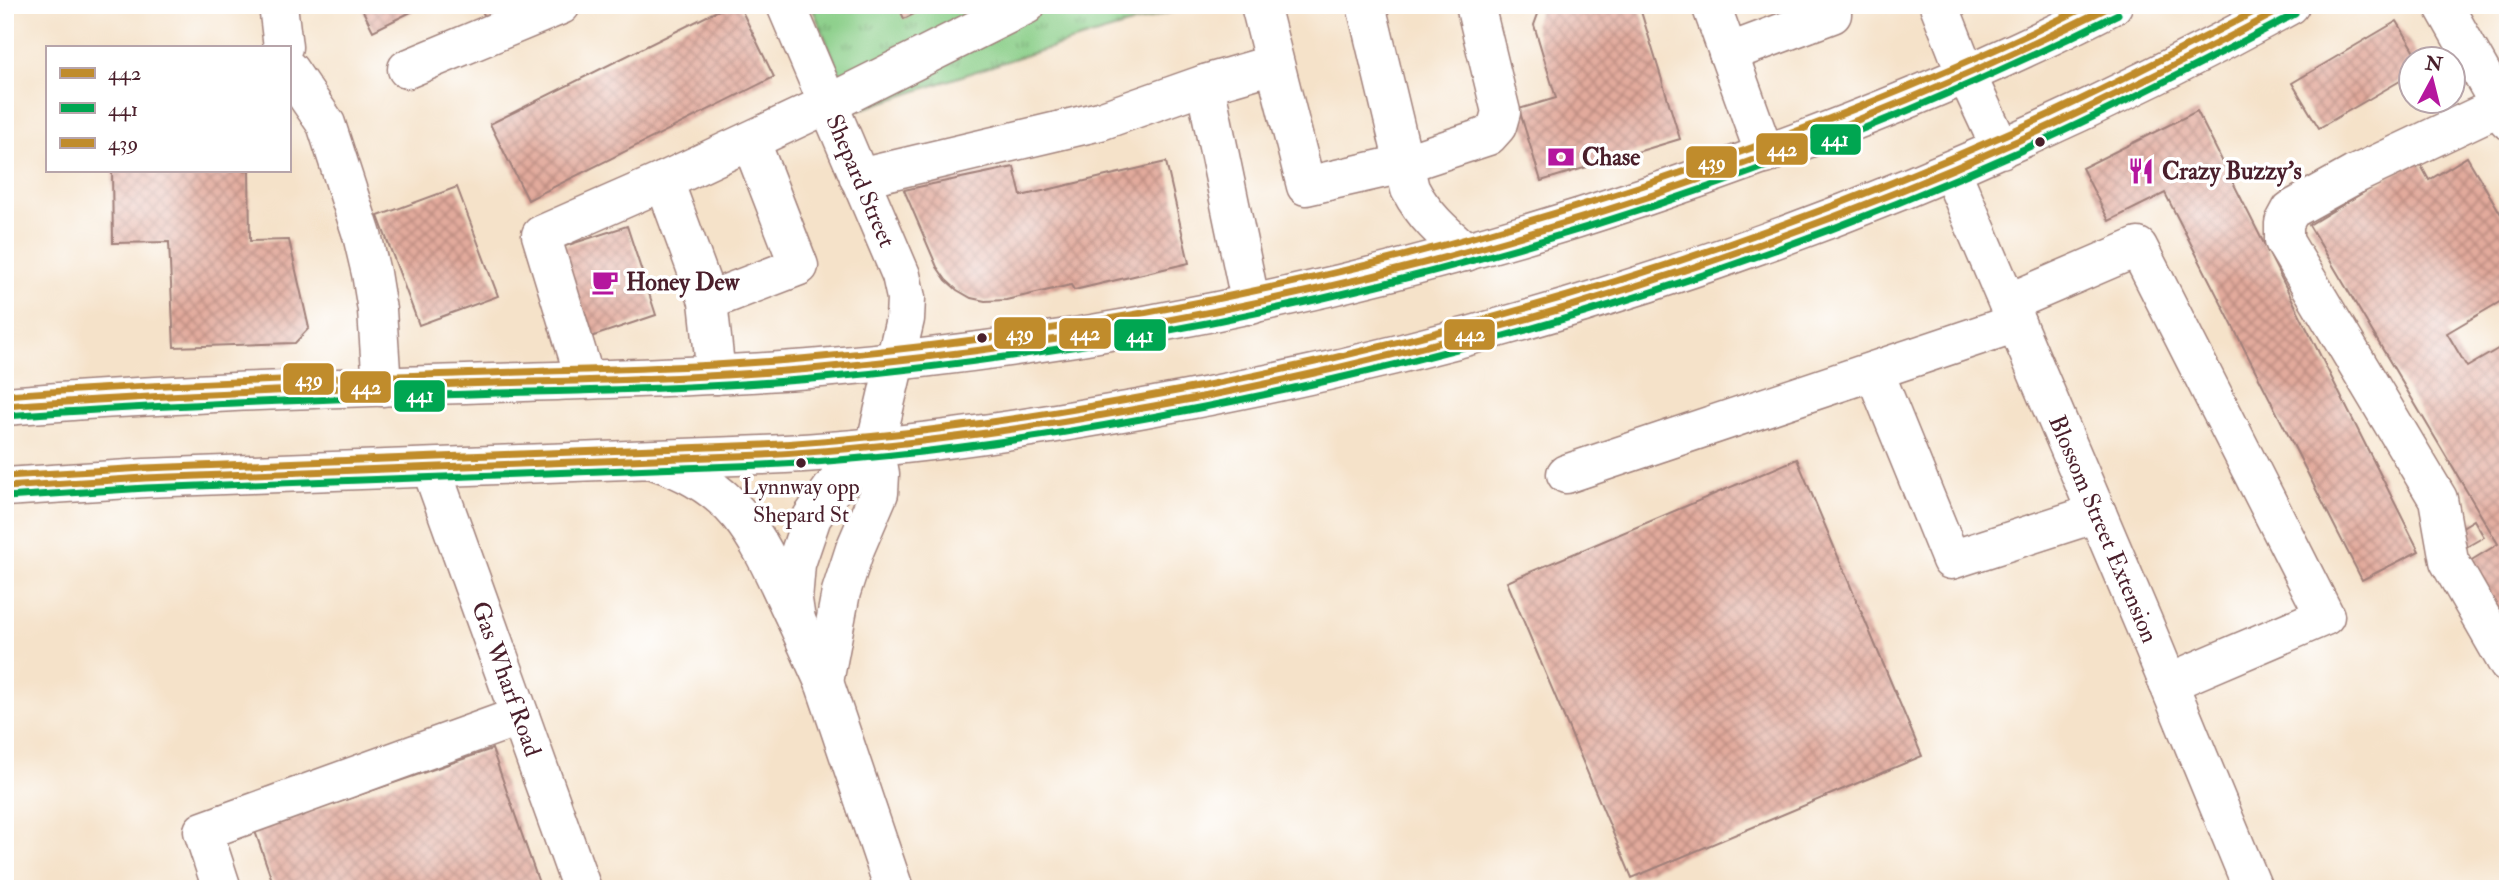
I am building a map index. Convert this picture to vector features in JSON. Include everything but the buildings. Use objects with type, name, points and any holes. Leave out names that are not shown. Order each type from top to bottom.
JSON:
[{"type":"main road","points":[[278,5],[283,46]]},
{"type":"main road","points":[[407,69],[561,5]]},
{"type":"main road","name":"Shepard Street","points":[[786,5],[905,290],[905,319],[875,447]]},
{"type":"main road","points":[[585,379],[541,234],[751,142],[1026,5]]},
{"type":"main road","points":[[1260,5],[1306,186],[1403,164],[1488,136],[1497,126],[1502,112],[1475,5]]},
{"type":"main road","points":[[1366,5],[1410,189],[1433,223],[1466,252]]},
{"type":"main road","points":[[1711,5],[1765,155]]},
{"type":"main road","points":[[1728,53],[1832,14],[1832,5]]},
{"type":"main road","points":[[1939,5],[1966,74],[2001,149]]},
{"type":"main road","points":[[5,406],[284,390],[716,375],[896,361],[1112,330],[1251,305],[1466,252],[1656,194],[1814,137],[1966,74],[2113,5]]},
{"type":"main road","points":[[5,487],[145,478],[781,455],[982,434],[1216,395],[1425,349],[1683,273],[1814,226],[2001,149],[2171,69],[2290,5]]},
{"type":"main road","points":[[2442,5],[2504,113],[2354,175],[2291,210],[2284,223],[2284,241],[2438,499],[2449,561],[2508,664]]},
{"type":"main road","points":[[859,178],[1100,121],[1205,84],[1274,64]]},
{"type":"main road","points":[[290,71],[326,124],[362,235],[372,273],[383,387]]},
{"type":"main road","points":[[1205,84],[1251,305]]},
{"type":"main road","points":[[708,300],[799,266],[751,142]]},
{"type":"main road","name":"Blossom Street Extension","points":[[1951,170],[2253,889]]},
{"type":"main road","points":[[664,181],[708,300],[716,375]]},
{"type":"main road","points":[[1566,474],[1874,371],[2012,313],[2138,247],[2325,617],[2168,683]]},
{"type":"main road","points":[[1874,371],[1951,560],[2097,513]]},
{"type":"main road","points":[[796,620],[793,582],[801,545],[812,517],[834,486],[875,447]]},
{"type":"main road","points":[[824,682],[841,592],[855,549],[879,493],[880,474],[875,447]]},
{"type":"main road","points":[[647,458],[692,476],[720,495],[741,515],[759,542],[824,682],[894,889]]},
{"type":"main road","name":"Gas Wharf Road","points":[[431,468],[582,889]]},
{"type":"main road","points":[[222,889],[203,831],[520,716]]},
{"type":"green space","points":[[811,5],[1195,5],[1013,59],[856,111]]},
{"type":"transit line","name":"439","points":[[5,395],[247,381],[655,368],[780,361],[936,345],[1161,310],[1384,261],[1604,198],[1712,162],[1855,109],[1950,70],[2089,5]]},
{"type":"transit line","name":"442","points":[[5,406],[249,392],[658,378],[780,371],[988,349],[1154,323],[1320,289],[1484,247],[1645,198],[1805,141],[1961,77],[2113,5]]},
{"type":"transit line","name":"439","points":[[5,476],[818,441],[984,423],[1203,386],[1307,364],[1512,312],[1715,249],[1913,174],[2011,132],[2267,5]]},
{"type":"transit line","name":"442","points":[[5,487],[145,478],[818,451],[929,441],[1038,426],[1202,397],[1306,375],[1513,323],[1717,259],[1818,223],[1917,184],[2050,126],[2154,76],[2290,5]]},
{"type":"transit line","name":"441","points":[[6,416],[251,402],[660,388],[782,381],[991,359],[1158,332],[1323,298],[1487,256],[1649,207],[1809,150],[1965,86],[2118,14]]},
{"type":"transit line","name":"441","points":[[6,497],[146,488],[819,462],[930,451],[1094,427],[1309,385],[1516,333],[1721,269],[1822,233],[2055,135],[2295,14]]},
{"type":"place","name":"Chase","points":[[1561,157]]},
{"type":"place","name":"Crazy Buzzy's","points":[[2141,171]]},
{"type":"place","name":"Honey Dew","points":[[605,282]]},
{"type":"place","name":"Lynnway opp Shepard St","points":[[801,463]]}]
